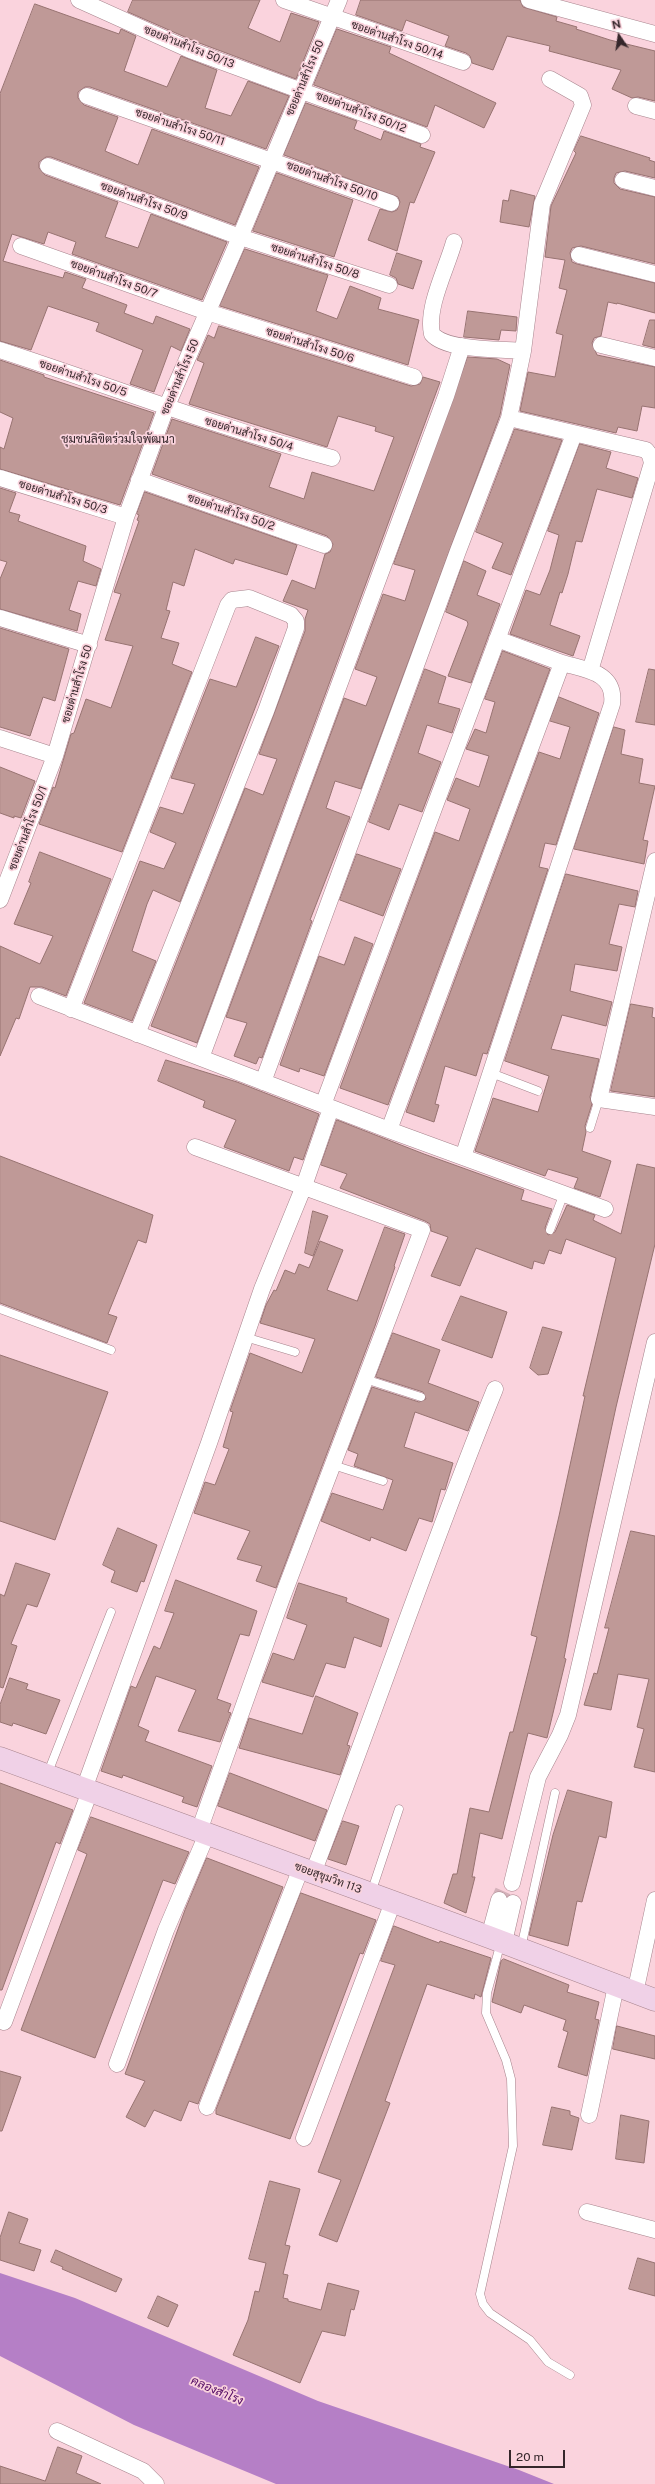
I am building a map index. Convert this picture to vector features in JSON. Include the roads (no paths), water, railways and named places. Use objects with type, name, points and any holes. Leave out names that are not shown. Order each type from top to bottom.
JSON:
[{"type":"main road","name":"ซอยสุขุมวิท 113","points":[[0,1758],[504,1942],[635,1993]]},
{"type":"street","name":"ซอยด่านสำโรง 50/13","points":[[79,0],[190,50],[300,89]]},
{"type":"street","name":"ซอยด่านสำโรง 50/14","points":[[284,0],[463,62]]},
{"type":"street","name":"ซอยด่านสำโรง 50","points":[[55,756],[126,517],[166,408],[240,237],[300,89],[339,0]]},
{"type":"street","points":[[529,0],[655,34]]},
{"type":"street","points":[[263,1082],[458,551],[509,418],[523,351],[542,204],[583,105],[580,96],[550,79]]},
{"type":"street","name":"ซอยด่านสำโรง 50/12","points":[[300,89],[422,135]]},
{"type":"street","name":"ซอยด่านสำโรง 50/11","points":[[87,96],[272,159]]},
{"type":"street","points":[[636,106],[655,111]]},
{"type":"street","name":"ซอยด่านสำโรง 50/10","points":[[272,159],[392,203]]},
{"type":"street","name":"ซอยด่านสำโรง 50/9","points":[[48,166],[240,237]]},
{"type":"street","points":[[623,180],[655,188]]},
{"type":"street","name":"ซอยด่านสำโรง 50/8","points":[[240,237],[389,285]]},
{"type":"street","points":[[454,242],[435,299],[431,330],[432,334],[441,341],[462,346],[523,351]]},
{"type":"street","name":"ซอยด่านสำโรง 50/7","points":[[21,246],[207,312]]},
{"type":"street","points":[[579,255],[655,274]]},
{"type":"street","name":"ซอยด่านสำโรง 50/6","points":[[207,312],[414,377]]},
{"type":"street","points":[[601,345],[655,358]]},
{"type":"street","points":[[201,1058],[446,396],[462,346]]},
{"type":"street","name":"ซอยด่านสำโรง 50/5","points":[[0,350],[166,408]]},
{"type":"street","name":"ซอยด่านสำโรง 50/4","points":[[166,408],[282,445],[332,458]]},
{"type":"street","points":[[509,418],[646,450],[650,455],[652,463],[590,671]]},
{"type":"street","points":[[4,2022],[87,1790],[262,1288],[304,1186],[327,1107],[497,639],[574,434]]},
{"type":"street","name":"ซอยด่านสำโรง 50/3","points":[[0,478],[126,517]]},
{"type":"street","name":"ซอยด่านสำโรง 50/2","points":[[139,480],[324,545]]},
{"type":"street","points":[[71,1009],[228,605],[232,600],[249,598],[291,615],[296,621],[296,628],[266,711],[137,1034]]},
{"type":"street","points":[[0,618],[89,645]]},
{"type":"street","points":[[463,1157],[612,704],[612,687],[608,682],[590,671],[497,639]]},
{"type":"street","points":[[388,1130],[562,662]]},
{"type":"street","points":[[0,738],[55,756]]},
{"type":"street","name":"ซอยด่านสำโรง 50/1","points":[[0,900],[55,756]]},
{"type":"street","points":[[655,861],[599,1099],[655,1106]]},
{"type":"street","points":[[39,996],[388,1130],[605,1209]]},
{"type":"street","points":[[117,2064],[203,1832],[333,1465],[422,1230],[195,1147]]},
{"type":"street","points":[[504,1942],[508,1894],[538,1777],[560,1735],[568,1715],[655,1342]]},
{"type":"street","points":[[207,2107],[307,1870],[368,1732],[455,1489],[495,1389]]},
{"type":"street","points":[[589,2115],[635,1993],[655,1900]]},
{"type":"street","points":[[304,2138],[393,1902]]},
{"type":"street","points":[[587,2212],[655,2230]]},
{"type":"street","points":[[57,2431],[143,2471],[156,2484]]},
{"type":"lane","points":[[491,1073],[538,1091]]},
{"type":"lane","points":[[590,1128],[599,1099]]},
{"type":"lane","points":[[550,1230],[564,1194]]},
{"type":"lane","points":[[0,1309],[111,1350]]},
{"type":"lane","points":[[245,1337],[295,1352]]},
{"type":"lane","points":[[365,1379],[421,1397]]},
{"type":"lane","points":[[333,1465],[383,1481]]},
{"type":"lane","points":[[47,1775],[111,1612]]},
{"type":"lane","points":[[555,1793],[487,1993],[486,2013],[506,2060],[511,2079],[513,2146],[480,2294],[483,2304],[490,2313],[530,2340],[548,2362],[570,2375]]},
{"type":"lane","points":[[371,1894],[399,1809]]},
{"type":"water","name":"คลองสำโรง","points":[[0,2273],[75,2298],[318,2401],[519,2470],[554,2484],[276,2484],[134,2425],[0,2356]]},
{"type":"tunnel","points":[[499,1900],[503,1891]]},
{"type":"district","name":"ชุมชนลิขิตร่วมใจพัฒนา","points":[[118,439]]}]
